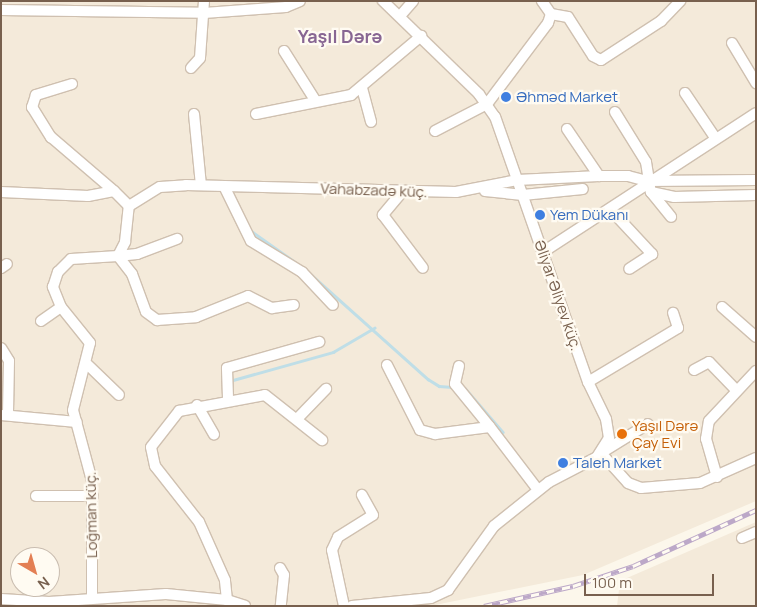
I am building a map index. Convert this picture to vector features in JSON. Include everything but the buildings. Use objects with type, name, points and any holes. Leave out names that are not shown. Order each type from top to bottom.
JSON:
[{"type":"street","points":[[191,68],[200,58],[204,1]]},
{"type":"street","points":[[1,10],[204,13],[286,7],[300,1]]},
{"type":"street","name":"Əliyar Əliyev küç.","points":[[383,1],[421,36],[487,104],[523,195],[588,382],[609,429],[601,453]]},
{"type":"street","points":[[400,16],[413,1]]},
{"type":"street","points":[[542,1],[551,14],[568,17],[593,56],[601,60],[661,21],[680,1]]},
{"type":"street","points":[[435,131],[487,104],[542,33],[551,14]]},
{"type":"street","points":[[256,114],[315,100],[341,98],[362,88],[421,36]]},
{"type":"street","points":[[732,42],[756,82]]},
{"type":"street","points":[[284,51],[315,100]]},
{"type":"street","points":[[72,84],[36,95],[32,106],[51,137],[129,206],[125,242],[118,256],[132,274],[146,312],[157,320],[196,317],[248,296],[272,308],[294,305]]},
{"type":"street","points":[[362,88],[371,122]]},
{"type":"street","points":[[685,93],[716,139]]},
{"type":"street","points":[[615,112],[646,162],[647,181],[651,192],[671,217]]},
{"type":"street","points":[[543,252],[610,209],[647,181],[756,113]]},
{"type":"street","points":[[194,114],[201,185]]},
{"type":"street","points":[[568,129],[599,176]]},
{"type":"street","name":"Vahabzadə küç.","points":[[129,206],[160,187],[201,185],[402,192],[479,190],[517,180],[599,176],[628,176],[647,181],[756,180]]},
{"type":"street","points":[[224,186],[251,242],[302,272],[333,305]]},
{"type":"street","points":[[479,190],[523,195],[583,189]]},
{"type":"street","points":[[1,192],[88,196],[114,191]]},
{"type":"street","points":[[402,192],[383,215],[423,268]]},
{"type":"street","points":[[651,192],[674,197],[756,195]]},
{"type":"street","points":[[610,209],[652,254],[629,269]]},
{"type":"street","name":"Loğman küç.","points":[[92,596],[93,496],[87,448],[76,422],[74,402],[88,365],[88,337],[61,307],[53,287],[64,264],[80,256],[137,254],[177,238]]},
{"type":"street","points":[[42,322],[61,307]]},
{"type":"street","points":[[722,307],[756,337]]},
{"type":"street","points":[[588,382],[678,328],[673,313]]},
{"type":"street","points":[[228,398],[227,368],[319,342]]},
{"type":"street","points":[[1,348],[9,361],[5,415],[76,422]]},
{"type":"street","points":[[694,370],[709,362],[737,391]]},
{"type":"street","points":[[88,365],[120,395]]},
{"type":"street","points":[[387,365],[420,430],[434,434],[490,428]]},
{"type":"street","points":[[459,366],[455,384],[538,490]]},
{"type":"street","points":[[717,477],[706,430],[737,391],[756,371]]},
{"type":"street","points":[[297,419],[326,389]]},
{"type":"street","points":[[227,600],[225,580],[199,522],[149,453],[171,417],[197,405],[228,398],[272,396],[322,440]]},
{"type":"street","points":[[197,405],[214,434]]},
{"type":"street","points":[[352,606],[431,598],[448,590],[487,533],[538,490],[648,424]]},
{"type":"street","points":[[601,453],[628,483],[641,488],[717,477],[756,458]]},
{"type":"street","points":[[344,606],[332,550],[338,537],[373,515],[362,495]]},
{"type":"street","points":[[36,496],[93,496]]},
{"type":"street","points":[[742,538],[756,532]]},
{"type":"street","points":[[280,568],[284,575],[281,606]]},
{"type":"street","points":[[1,599],[49,602],[92,596],[166,594],[227,600],[245,606]]},
{"type":"shaded area","name":"Yaşıl Dərə","points":[[1,1],[756,1],[756,501],[583,575],[430,606],[1,606]]},
{"type":"shaded area","points":[[756,522],[756,606],[617,606],[620,581]]},
{"type":"waterway","points":[[250,230],[302,267]]},
{"type":"waterway","points":[[306,270],[428,379],[439,386],[452,387]]},
{"type":"waterway","points":[[233,380],[333,352],[374,328]]},
{"type":"waterway","points":[[465,388],[503,432]]},
{"type":"railway","points":[[484,606],[573,586],[633,566],[756,510]]},
{"type":"place","name":"Əhməd Market","points":[[506,97]]},
{"type":"place","name":"Yem Dükanı","points":[[540,215]]},
{"type":"place","name":"Yaşıl Dərə Çay Evi","points":[[622,434]]},
{"type":"place","name":"Taleh Market","points":[[563,463]]},
{"type":"district","name":"Yaşıl Dərə","points":[[340,36]]}]
